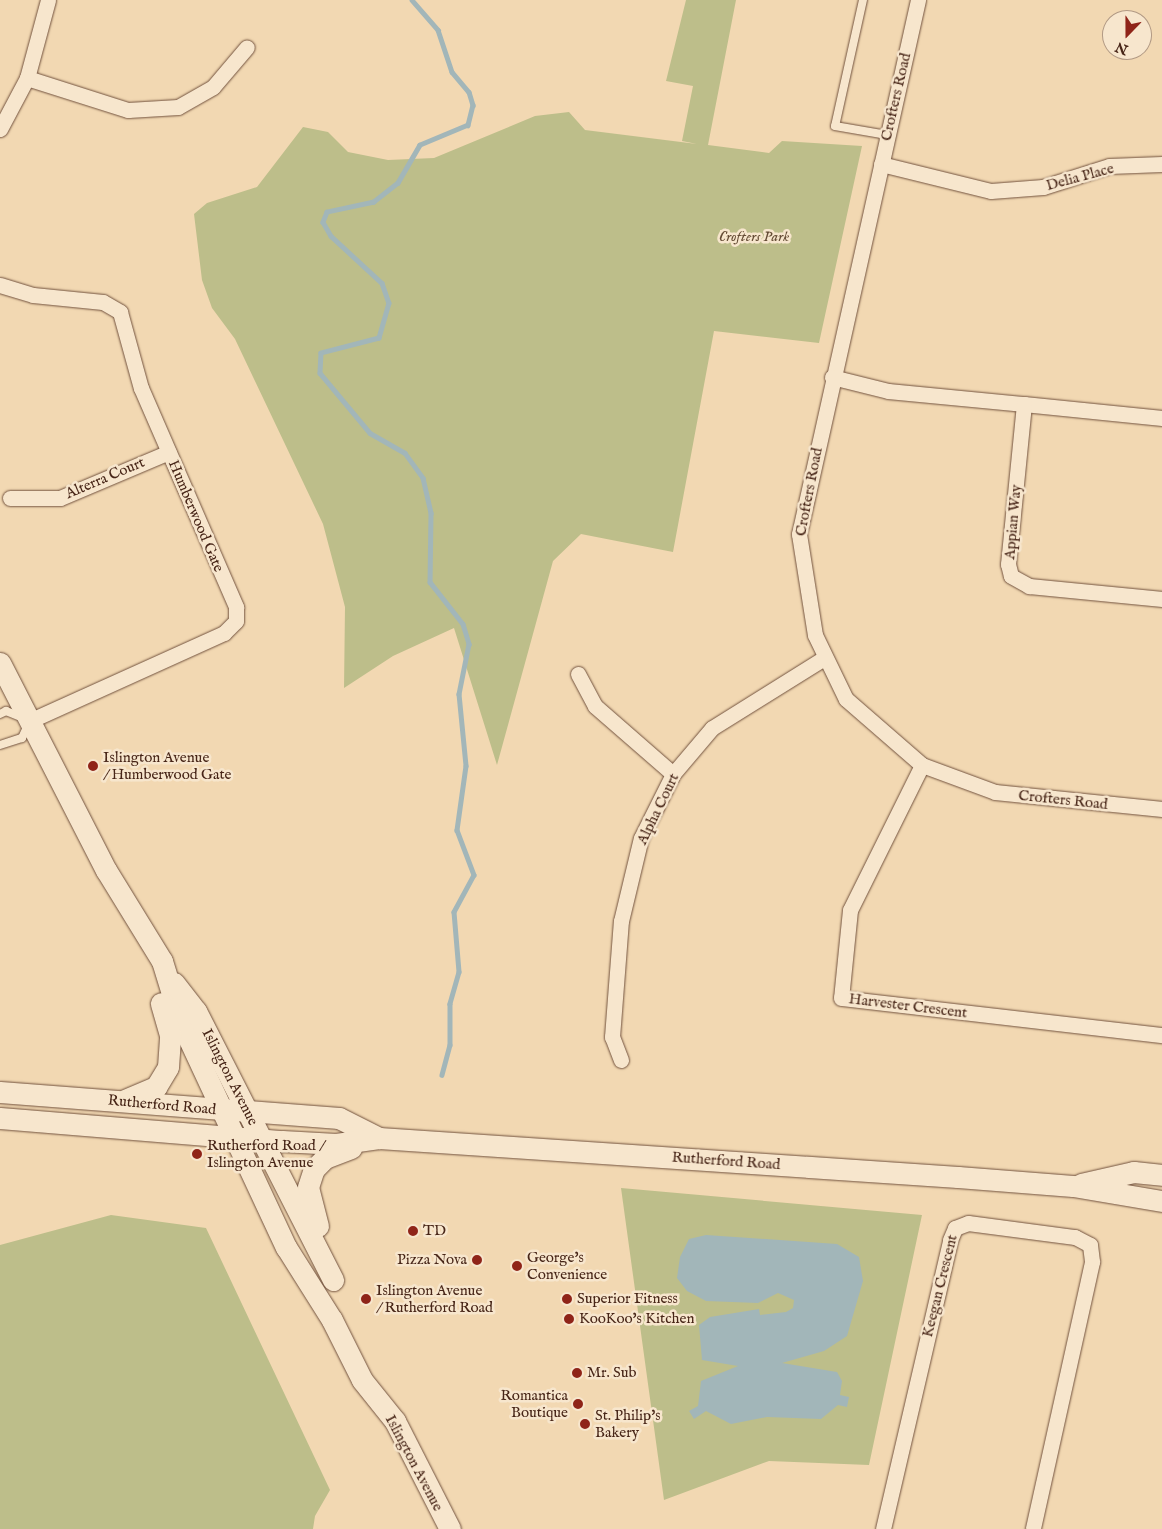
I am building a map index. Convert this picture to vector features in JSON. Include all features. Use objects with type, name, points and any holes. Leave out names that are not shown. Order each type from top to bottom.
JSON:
[{"type":"main road","name":"Islington Avenue","points":[[0,662],[106,870],[166,969],[196,1011],[333,1280],[332,1320]]},
{"type":"main road","name":"Islington Avenue","points":[[166,969],[180,1020],[286,1246],[332,1320],[362,1380],[395,1421],[450,1529]]},
{"type":"main road","points":[[117,1102],[150,1092],[168,1067],[170,1035],[158,993],[166,969]]},
{"type":"main road","name":"Rutherford Road","points":[[0,1092],[339,1118],[379,1138]]},
{"type":"main road","name":"Rutherford Road","points":[[0,1118],[234,1138],[336,1144],[379,1138],[1073,1186],[1162,1201]]},
{"type":"main road","points":[[333,1280],[334,1264],[310,1206],[308,1187],[314,1169],[342,1149],[406,1140]]},
{"type":"main road","name":"Rutherford Road","points":[[1073,1186],[1134,1172],[1162,1175]]},
{"type":"street","points":[[0,129],[28,78],[48,0]]},
{"type":"street","name":"Crofters Road","points":[[918,0],[832,377],[799,534],[804,590],[824,658],[846,699],[922,765],[995,792],[1162,809]]},
{"type":"street","points":[[28,78],[128,110],[178,107],[214,87],[247,47]]},
{"type":"street","name":"Delia Place","points":[[881,164],[991,191],[1043,187],[1109,166],[1162,164]]},
{"type":"street","name":"Humberwood Gate","points":[[0,285],[33,295],[103,302],[120,312],[142,388],[236,607],[236,621],[224,633],[29,721]]},
{"type":"street","points":[[832,377],[888,391],[1162,418]]},
{"type":"street","name":"Appian Way","points":[[1024,404],[1008,564],[1011,576],[1029,586],[1162,599]]},
{"type":"street","name":"Alterra Court","points":[[10,498],[60,498],[168,452]]},
{"type":"street","name":"Alpha Court","points":[[621,1060],[612,1037],[621,921],[641,838],[673,774],[712,728],[824,658]]},
{"type":"street","points":[[578,674],[595,706],[673,774]]},
{"type":"street","name":"Harvester Crescent","points":[[922,765],[850,910],[841,998],[1162,1035]]},
{"type":"street","name":"Keegan Crescent","points":[[882,1529],[950,1240],[954,1228],[968,1223],[1075,1237],[1090,1246],[1092,1262],[1033,1529]]},
{"type":"lane","points":[[863,0],[836,126],[888,135]]},
{"type":"lane","points":[[0,714],[6,711],[29,721],[22,738],[0,745]]},
{"type":"green space","name":"Crofters Park","points":[[686,0],[736,0],[708,145],[769,153],[782,141],[862,146],[819,343],[714,331],[673,552],[581,534],[553,561],[497,765],[454,628],[393,656],[344,688],[345,607],[323,524],[235,339],[212,308],[202,280],[194,214],[207,203],[257,187],[303,127],[328,132],[348,152],[388,160],[434,158],[535,116],[569,112],[585,130],[697,144],[682,141],[693,86],[666,81]]},
{"type":"green space","points":[[621,1188],[922,1215],[869,1465],[769,1461],[664,1500]]},
{"type":"green space","points":[[111,1215],[206,1228],[330,1490],[315,1516],[313,1529],[0,1529],[0,1245]]},
{"type":"shaded area","points":[[706,1235],[837,1244],[859,1257],[863,1281],[847,1336],[824,1351],[782,1363],[837,1372],[842,1381],[840,1395],[849,1397],[847,1407],[838,1405],[821,1419],[767,1417],[731,1424],[706,1411],[694,1419],[689,1411],[698,1406],[701,1381],[738,1366],[702,1360],[699,1325],[710,1317],[759,1309],[760,1315],[786,1312],[793,1308],[794,1300],[778,1293],[758,1303],[706,1301],[687,1291],[677,1278],[680,1257],[689,1239]]},
{"type":"waterway","points":[[412,0],[438,30],[452,72],[469,92],[473,105],[468,125],[420,145],[398,183],[374,202],[327,212],[323,222],[331,236],[382,283],[389,303],[379,338],[321,353],[320,373],[370,433],[405,453],[423,478],[431,513],[430,582],[463,624],[469,644],[459,694],[466,766],[457,830],[474,875],[454,912],[459,972],[450,1004],[450,1045],[442,1075]]},
{"type":"place","name":"Islington Avenue / Humberwood Gate","points":[[93,766]]},
{"type":"place","name":"Rutherford Road / Islington Avenue","points":[[197,1154]]},
{"type":"place","name":"TD","points":[[413,1231]]},
{"type":"place","name":"Pizza Nova","points":[[477,1260]]},
{"type":"place","name":"George's Convenience","points":[[517,1266]]},
{"type":"place","name":"Islington Avenue / Rutherford Road","points":[[366,1299]]},
{"type":"place","name":"Superior Fitness","points":[[567,1299]]},
{"type":"place","name":"KooKoo's Kitchen","points":[[569,1319]]},
{"type":"place","name":"Mr. Sub","points":[[577,1373]]},
{"type":"place","name":"Romantica Boutique","points":[[578,1404]]},
{"type":"place","name":"St. Philip's Bakery","points":[[585,1424]]}]
